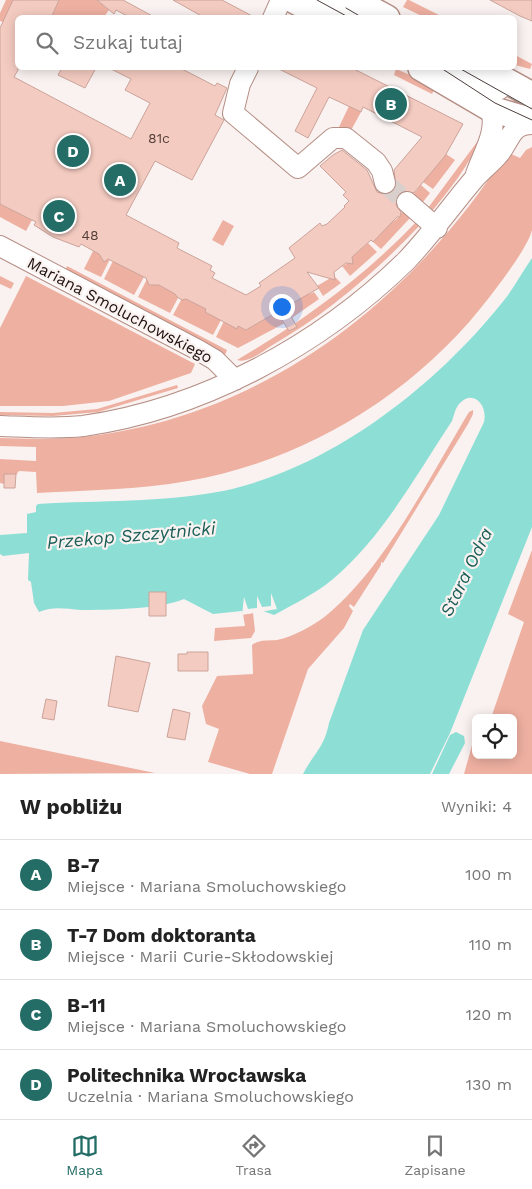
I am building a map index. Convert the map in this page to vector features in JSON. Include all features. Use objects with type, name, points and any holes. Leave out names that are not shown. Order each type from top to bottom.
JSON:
[{"type":"main road","points":[[293,0],[321,15]]},
{"type":"main road","points":[[354,0],[382,15]]},
{"type":"main road","points":[[424,70],[491,109],[532,122]]},
{"type":"main road","points":[[486,70],[532,96]]},
{"type":"street","points":[[274,15],[281,0]]},
{"type":"street","points":[[323,0],[351,15]]},
{"type":"street","points":[[247,70],[240,84],[233,113],[298,168],[333,138],[346,138],[376,162],[382,171],[385,183]]},
{"type":"street","points":[[445,70],[496,103],[532,122]]},
{"type":"street","points":[[459,70],[532,102]]},
{"type":"street","points":[[474,179],[494,128],[491,109]]},
{"type":"street","points":[[0,426],[46,428],[108,422],[183,400],[234,380],[299,346],[339,318],[392,274],[437,228],[474,179],[499,154],[514,131],[532,122]]},
{"type":"street","points":[[407,202],[437,228]]},
{"type":"street","name":"Mariana Smoluchowskiego","points":[[0,246],[198,350],[215,360],[234,380]]},
{"type":"shaded area","points":[[6,0],[13,0],[3,22],[0,21],[0,13]]},
{"type":"shaded area","points":[[59,0],[97,0],[109,10],[105,15],[52,15]]},
{"type":"shaded area","points":[[407,0],[409,0],[439,15],[420,15],[403,7]]},
{"type":"shaded area","points":[[517,56],[532,64],[530,69],[517,66]]},
{"type":"shaded area","points":[[396,70],[398,70],[436,86],[432,94],[394,75]]},
{"type":"shaded area","points":[[349,106],[361,112],[349,134],[339,127]]},
{"type":"shaded area","points":[[480,138],[464,169],[429,215],[425,212]]},
{"type":"shaded area","points":[[532,147],[532,230],[524,248],[486,302],[451,341],[420,371],[386,398],[311,442],[271,459],[230,472],[169,484],[37,493],[36,472],[19,471],[16,475],[4,474],[4,484],[0,483],[0,459],[36,461],[36,447],[0,446],[0,438],[45,439],[91,436],[156,424],[217,403],[276,375],[330,341],[381,301],[427,255],[469,206],[507,152],[520,158],[526,150]]},
{"type":"shaded area","points":[[446,154],[455,160],[433,189],[423,182]]},
{"type":"shaded area","points":[[421,185],[430,193],[419,207],[410,199]]},
{"type":"shaded area","points":[[0,204],[32,220],[26,231],[0,217]]},
{"type":"shaded area","points":[[403,210],[411,217],[381,249],[373,242],[379,235],[378,233],[399,217]]},
{"type":"shaded area","points":[[419,219],[422,223],[405,241],[332,305],[254,357],[241,361],[237,360],[287,329],[333,296],[356,278]]},
{"type":"shaded area","points":[[223,220],[234,226],[223,246],[212,240]]},
{"type":"shaded area","points":[[368,243],[377,252],[350,276],[342,266],[353,261],[352,257]]},
{"type":"shaded area","points":[[93,251],[102,255],[104,260],[110,259],[101,277],[84,269]]},
{"type":"shaded area","points":[[113,261],[144,277],[134,295],[104,279]]},
{"type":"shaded area","points":[[67,266],[227,350],[225,355],[65,272]]},
{"type":"shaded area","points":[[0,276],[14,283],[11,289],[0,284]]},
{"type":"shaded area","points":[[26,276],[195,364],[191,373],[109,401],[63,406],[0,406],[0,328]]},
{"type":"shaded area","points":[[334,276],[341,283],[323,296],[317,286]]},
{"type":"shaded area","points":[[147,279],[177,294],[178,298],[170,313],[138,297]]},
{"type":"shaded area","points":[[308,292],[310,294],[314,292],[319,299],[289,320],[286,307]]},
{"type":"shaded area","points":[[185,298],[206,309],[205,312],[222,318],[213,335],[173,315],[181,300]]},
{"type":"shaded area","points":[[277,312],[285,323],[238,348],[216,337],[225,319],[237,328],[238,326],[246,330]]},
{"type":"shaded area","points":[[177,385],[178,388],[98,412],[53,416],[0,415],[0,412],[53,413],[97,409]]},
{"type":"shaded area","points":[[473,410],[468,424],[383,563],[381,562],[381,565],[354,607],[350,604],[349,606],[353,611],[344,628],[308,669],[272,774],[250,774],[208,762],[219,729],[206,724],[202,706],[217,676],[253,674],[252,645],[261,641],[277,640],[304,630],[328,614],[349,594],[388,546],[469,412]]},
{"type":"shaded area","points":[[532,550],[532,774],[464,774],[472,746],[472,759],[517,759],[517,714],[492,714],[524,622],[508,614]]},
{"type":"shaded area","points":[[253,613],[255,631],[251,638],[214,641],[215,628],[245,626],[243,614]]},
{"type":"shaded area","points":[[0,741],[155,773],[0,774]]},
{"type":"water","points":[[532,258],[532,527],[450,733],[430,774],[303,774],[327,732],[363,630],[439,515],[484,422],[485,416],[482,405],[474,398],[465,399],[458,405],[452,421],[398,504],[368,544],[333,579],[274,615],[263,611],[243,614],[242,611],[213,614],[184,599],[162,605],[134,608],[81,610],[55,608],[39,612],[34,603],[31,582],[28,580],[29,553],[3,556],[0,554],[0,535],[27,533],[27,514],[36,512],[38,504],[177,498],[223,491],[264,480],[342,443],[379,419],[448,362],[505,299]]},
{"type":"water","points":[[456,732],[464,736],[465,743],[449,774],[432,774],[450,735]]},
{"type":"pier","points":[[271,593],[277,609],[242,615],[244,597],[248,609],[257,608],[257,596],[262,607],[271,606]]},
{"type":"building","points":[[13,0],[59,0],[52,15],[15,15],[15,70],[18,70],[14,77],[131,139],[150,103],[125,90],[131,79],[113,70],[184,70],[215,86],[217,83],[227,88],[215,115],[224,120],[192,180],[155,161],[126,215],[179,243],[177,248],[212,266],[210,270],[215,273],[212,278],[246,295],[261,286],[259,283],[295,258],[289,248],[320,223],[322,226],[327,224],[349,201],[343,195],[346,192],[320,166],[342,150],[367,170],[377,192],[387,195],[394,191],[396,186],[394,170],[422,137],[363,107],[361,112],[329,97],[308,138],[295,131],[317,88],[281,70],[356,70],[463,124],[445,156],[414,193],[404,191],[398,195],[396,205],[401,212],[400,217],[397,217],[373,242],[371,240],[352,257],[353,264],[346,263],[334,272],[335,280],[307,272],[319,288],[286,307],[297,327],[289,331],[277,312],[246,330],[238,326],[237,329],[205,312],[206,309],[186,299],[182,300],[159,285],[149,285],[146,278],[108,259],[104,262],[99,254],[81,244],[79,247],[53,237],[34,225],[36,222],[0,204],[0,28]]},
{"type":"building","points":[[97,0],[123,0],[150,15],[125,15],[116,10],[114,14]]},
{"type":"building","points":[[173,0],[222,0],[250,15],[200,15]]},
{"type":"building","points":[[490,0],[532,0],[532,21],[520,16]]},
{"type":"building","points":[[61,70],[95,70],[85,88],[58,75]]},
{"type":"building","points":[[4,474],[16,474],[15,488],[4,488]]},
{"type":"building","points":[[149,592],[166,592],[166,616],[149,616]]},
{"type":"building","points":[[187,652],[208,652],[208,671],[178,671],[178,654],[187,654]]},
{"type":"building","points":[[116,656],[150,663],[138,712],[108,706]]},
{"type":"building","points":[[46,699],[57,701],[54,720],[42,718]]},
{"type":"building","points":[[173,709],[190,713],[185,740],[167,737]]},
{"type":"tunnel","points":[[385,183],[407,202]]},
{"type":"tram line","points":[[317,0],[344,15]]},
{"type":"tram line","points":[[346,8],[358,15]]},
{"type":"tram line","points":[[444,70],[495,103],[532,120]]},
{"type":"tram line","points":[[463,70],[532,109]]},
{"type":"place","name":"T-7 Dom doktoranta","points":[[391,104]]},
{"type":"place","name":"Politechnika Wrocławska","points":[[73,151]]},
{"type":"place","name":"B-7","points":[[120,180]]},
{"type":"place","name":"B-11","points":[[59,216]]},
{"type":"water label","name":"Przekop Szczytnicki","points":[[131,535]]},
{"type":"water label","name":"Stara Odra","points":[[466,572]]}]
